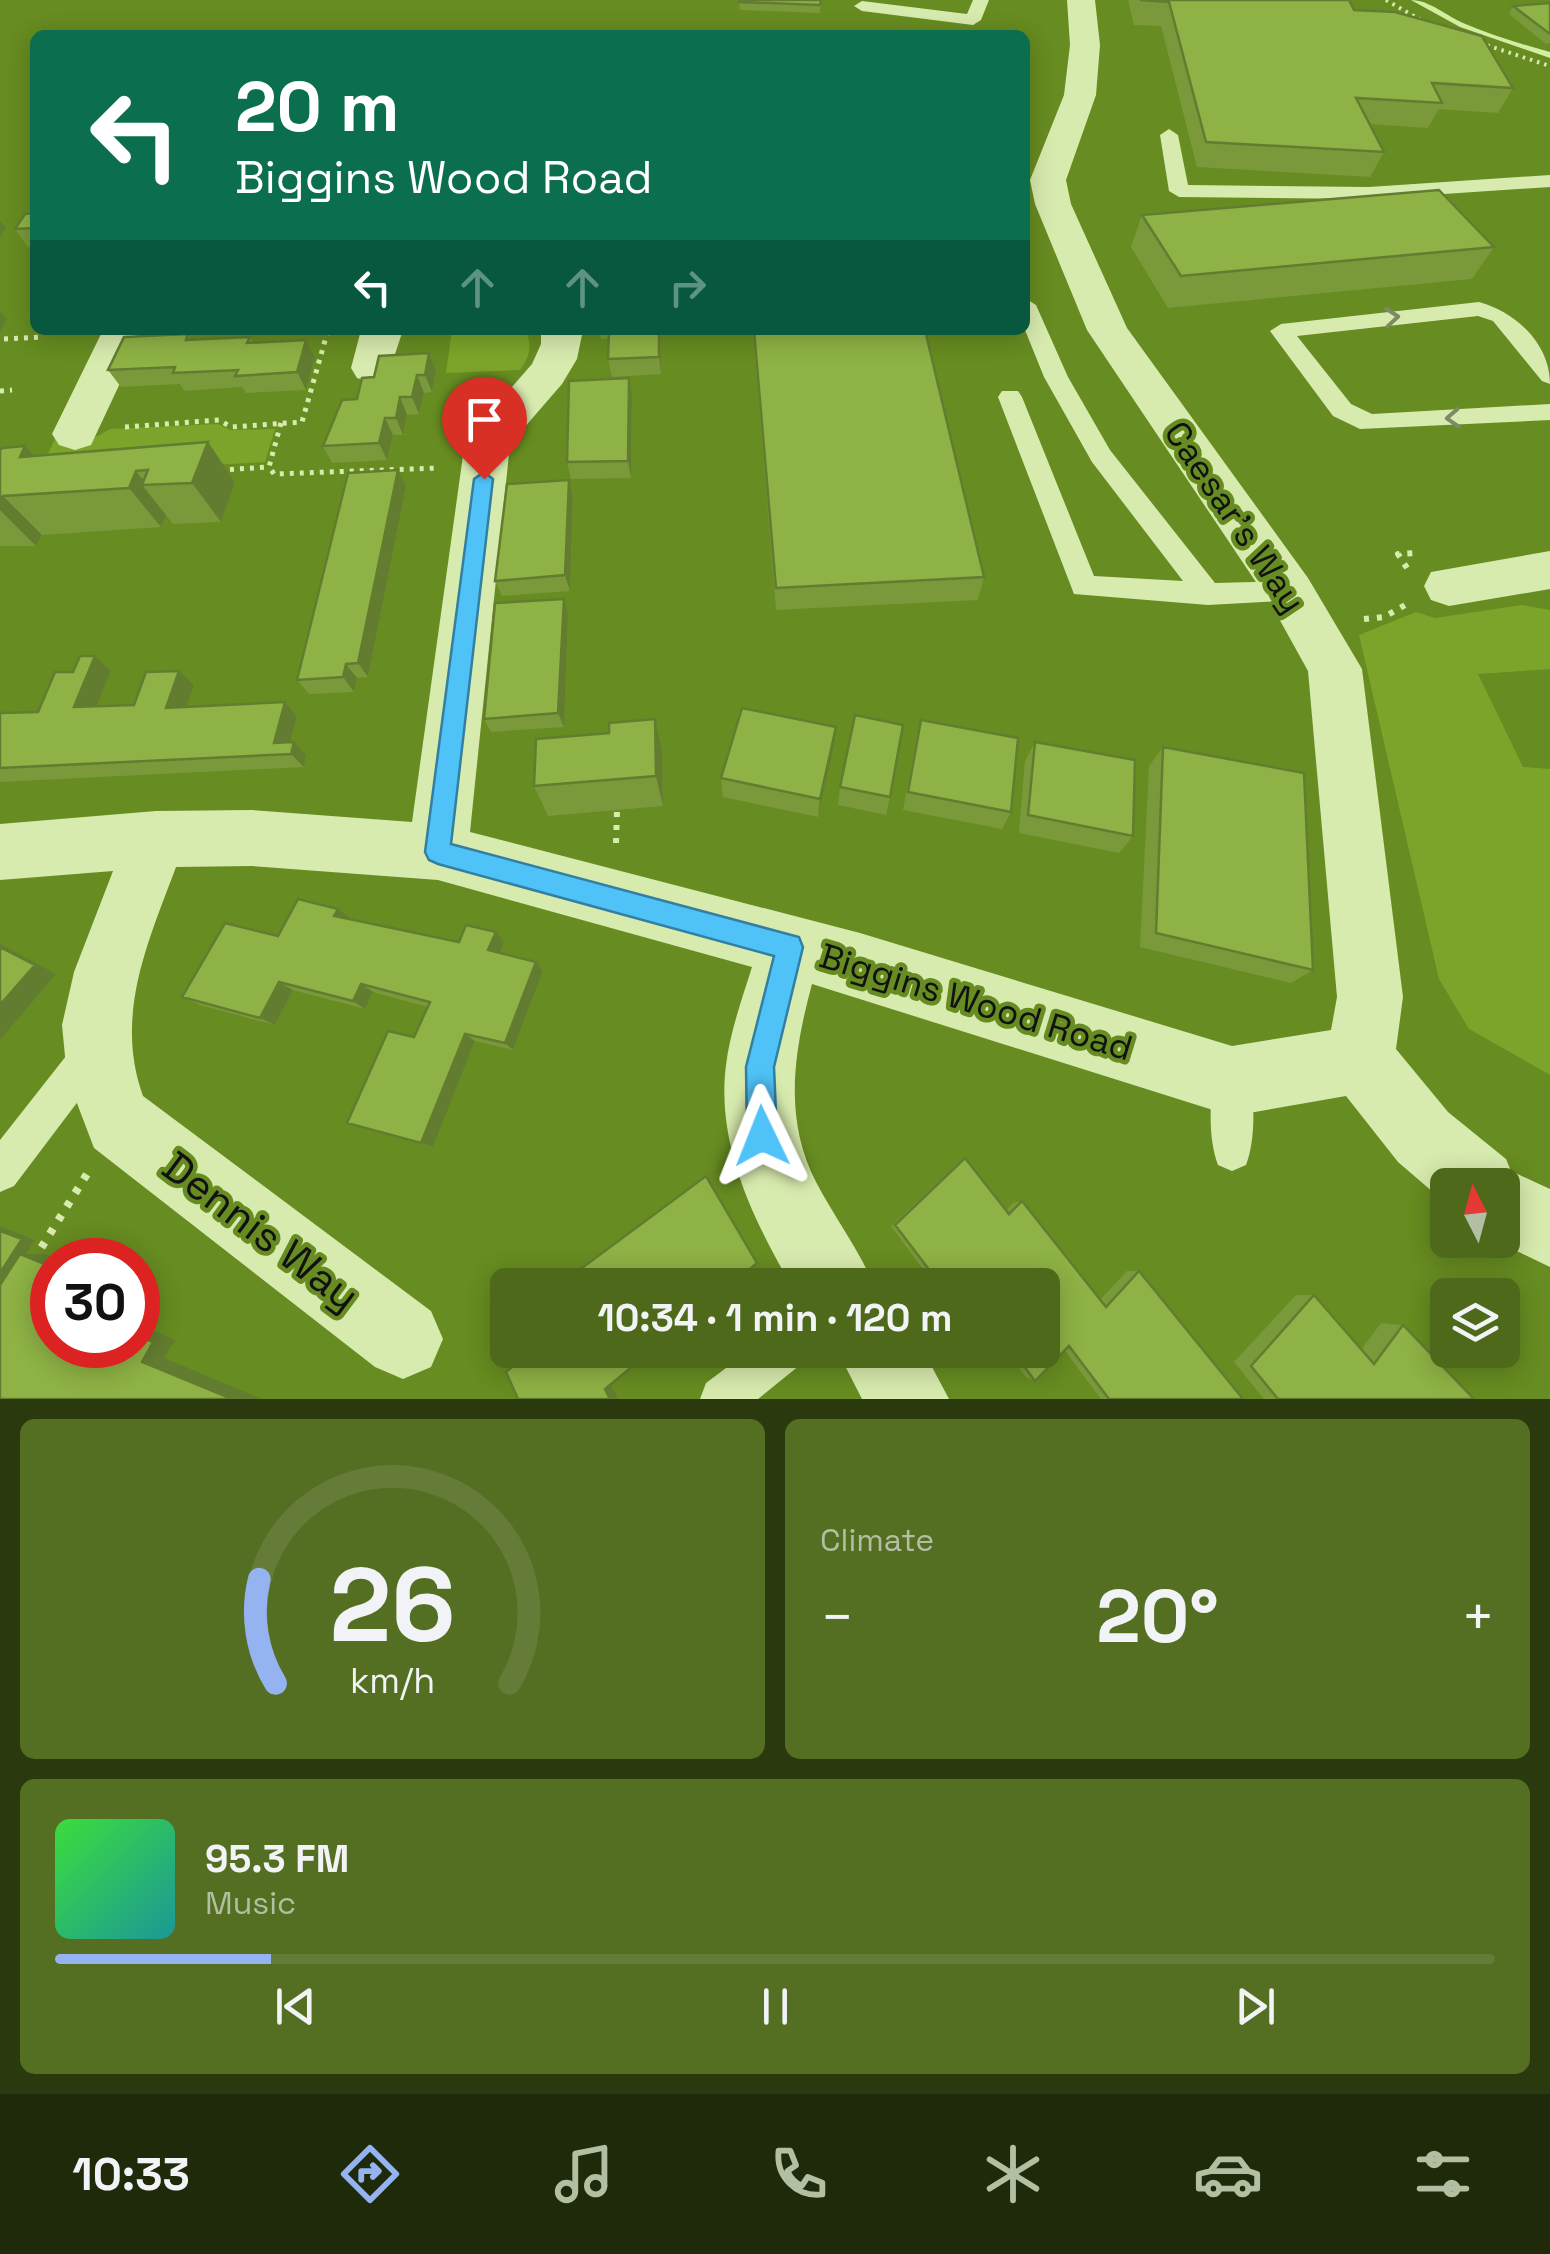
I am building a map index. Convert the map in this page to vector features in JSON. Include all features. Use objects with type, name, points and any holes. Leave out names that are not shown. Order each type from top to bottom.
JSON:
[{"type":"street","name":"Caesar's Way","points":[[1082,0],[1080,95],[1036,179],[1053,204],[1108,330],[1290,592],[1335,669],[1370,996],[1360,1059]]},
{"type":"street","points":[[92,431],[122,335]]},
{"type":"street","points":[[438,852],[488,442],[504,418],[552,369],[564,344],[563,335]]},
{"type":"street","points":[[1431,594],[1550,570]]},
{"type":"street","name":"Biggins Wood Road","points":[[0,852],[156,839],[252,838],[438,852],[790,947],[1232,1080],[1360,1059]]},
{"type":"street","points":[[119,1123],[107,1096],[96,1048],[97,1008],[156,839]]},
{"type":"street","points":[[790,947],[760,1067],[762,1136],[788,1212],[825,1268]]},
{"type":"street","points":[[1360,1059],[1423,1137],[1460,1168]]},
{"type":"street","name":"Dennis Way","points":[[119,1123],[403,1339]]},
{"type":"street","points":[[1520,1214],[1550,1230]]},
{"type":"street","points":[[888,1368],[908,1399]]},
{"type":"lane","points":[[862,6],[973,20],[981,0]]},
{"type":"lane","points":[[1169,135],[1178,191],[1369,193],[1550,180]]},
{"type":"lane","points":[[1550,376],[1501,316],[1479,309],[1281,331],[1342,410],[1368,423],[1550,412]]},
{"type":"lane","points":[[1030,317],[1056,377],[1101,456],[1208,594]]},
{"type":"lane","points":[[1010,397],[1084,586],[1208,594],[1290,592]]},
{"type":"lane","points":[[0,1172],[96,1048]]},
{"type":"lane","points":[[1232,1080],[1232,1151]]},
{"type":"lane","points":[[722,1399],[762,1368]]},
{"type":"path","points":[[1386,0],[1430,24]]},
{"type":"path","points":[[1466,37],[1550,66]]},
{"type":"path","points":[[92,431],[219,420],[231,426],[302,422],[327,335]]},
{"type":"path","points":[[4,339],[41,337]]},
{"type":"path","points":[[0,390],[12,390]]},
{"type":"path","points":[[269,467],[281,423]]},
{"type":"path","points":[[269,467],[274,474],[438,468]]},
{"type":"path","points":[[210,470],[269,467]]},
{"type":"path","points":[[1350,626],[1368,618],[1384,617],[1431,594]]},
{"type":"path","points":[[29,1266],[119,1123]]},
{"type":"green space","points":[[451,335],[527,335],[528,356],[520,370],[446,373]]},
{"type":"green space","points":[[218,424],[230,430],[275,429],[265,462],[38,475],[55,439],[98,436],[110,429]]},
{"type":"green space","points":[[1522,605],[1550,610],[1550,669],[1478,674],[1523,767],[1550,769],[1550,1075],[1469,1029],[1439,979],[1359,635],[1416,612],[1435,618]]},
{"type":"building","points":[[740,0],[821,0],[820,5]]},
{"type":"building","points":[[1140,0],[1349,0],[1354,10],[1395,12],[1482,36],[1513,88],[1432,83],[1442,103],[1356,98],[1384,152],[1206,142],[1169,2]]},
{"type":"building","points":[[1550,3],[1550,34],[1513,6]]},
{"type":"building","points":[[1439,190],[1494,247],[1181,276],[1142,215]]},
{"type":"building","points":[[25,214],[30,214],[30,228],[15,229]]},
{"type":"building","points":[[609,335],[659,335],[659,357],[608,359]]},
{"type":"building","points":[[754,335],[926,335],[984,577],[776,588]]},
{"type":"building","points":[[124,337],[250,337],[247,343],[306,340],[297,372],[235,376],[238,370],[108,370]]},
{"type":"building","points":[[429,353],[425,375],[417,375],[412,397],[400,397],[396,418],[385,418],[379,443],[323,446],[342,400],[357,399],[362,378],[374,377],[379,356]]},
{"type":"building","points":[[629,378],[628,461],[567,462],[569,381]]},
{"type":"building","points":[[208,442],[192,483],[142,485],[148,470],[136,471],[129,488],[3,496],[0,501],[2,448],[25,446],[20,457]]},
{"type":"building","points":[[398,470],[358,663],[346,664],[343,677],[297,680],[348,473]]},
{"type":"building","points":[[569,480],[565,575],[495,581],[507,484]]},
{"type":"building","points":[[564,599],[558,713],[484,719],[495,603]]},
{"type":"building","points":[[80,656],[95,656],[74,707],[134,705],[146,672],[179,671],[166,708],[285,702],[274,743],[294,742],[291,754],[0,768],[0,713],[38,712],[55,672],[73,672]]},
{"type":"building","points":[[742,708],[836,727],[820,799],[721,778]]},
{"type":"building","points":[[855,715],[903,725],[890,797],[840,787]]},
{"type":"building","points":[[655,719],[656,776],[534,786],[536,739],[609,733],[609,723]]},
{"type":"building","points":[[921,720],[1018,738],[1011,812],[908,792]]},
{"type":"building","points":[[1035,742],[1135,760],[1133,836],[1028,815]]},
{"type":"building","points":[[1163,747],[1304,773],[1313,970],[1156,933]]},
{"type":"building","points":[[298,899],[338,909],[334,916],[459,942],[466,925],[496,932],[488,950],[536,962],[505,1043],[465,1034],[421,1143],[347,1123],[388,1031],[414,1037],[430,1002],[361,984],[353,1001],[279,982],[260,1018],[182,997],[225,923],[278,936]]},
{"type":"building","points":[[0,947],[35,965],[0,1005]]},
{"type":"building","points":[[965,1158],[1009,1214],[1022,1201],[1106,1307],[1139,1271],[1243,1399],[1109,1399],[1069,1346],[1060,1355],[1060,1268],[928,1268],[895,1225]]},
{"type":"building","points":[[706,1176],[757,1263],[751,1268],[582,1268]]},
{"type":"building","points":[[0,1231],[22,1239],[0,1273]]},
{"type":"building","points":[[20,1254],[30,1258],[30,1368],[157,1368],[232,1399],[0,1399],[0,1285]]},
{"type":"building","points":[[1314,1295],[1374,1364],[1403,1325],[1430,1353],[1430,1368],[1444,1368],[1474,1399],[1278,1399],[1251,1366]]},
{"type":"building","points":[[511,1368],[630,1368],[605,1389],[610,1399],[518,1399],[506,1372]]},
{"type":"building","points":[[1025,1368],[1048,1368],[1035,1381]]},
{"type":"waterway","points":[[1415,0],[1463,26],[1550,55]]},
{"type":"route","points":[[484,479],[438,852],[790,947],[760,1067],[762,1136]]}]
